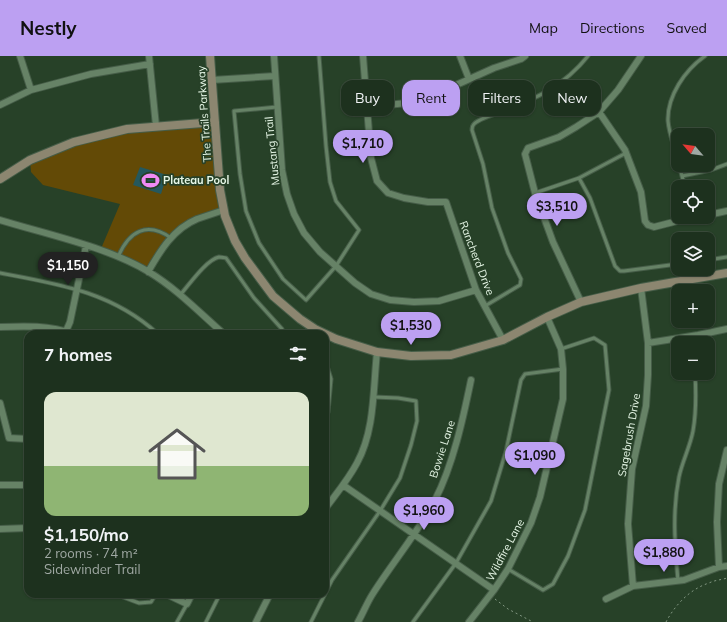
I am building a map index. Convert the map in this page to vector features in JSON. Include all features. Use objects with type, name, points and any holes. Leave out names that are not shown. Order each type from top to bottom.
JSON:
[{"type":"street","points":[[20,56],[31,90]]},
{"type":"street","points":[[149,56],[156,126]]},
{"type":"street","name":"The Trails Parkway","points":[[210,56],[220,190],[225,216],[235,241],[245,258],[273,296],[300,319],[318,330]]},
{"type":"street","name":"Mustang Trail","points":[[274,56],[282,170],[287,194],[294,214],[304,233],[320,252],[355,284],[371,294],[390,300],[414,302],[439,301],[476,290]]},
{"type":"street","points":[[363,56],[365,80]]},
{"type":"street","points":[[460,56],[469,79]]},
{"type":"street","points":[[394,104],[425,99],[494,68],[521,59],[525,56]]},
{"type":"street","points":[[601,110],[618,90],[641,56]]},
{"type":"street","points":[[0,105],[31,90],[91,74],[150,64]]},
{"type":"street","points":[[212,80],[275,76]]},
{"type":"street","points":[[601,115],[626,153],[641,192],[645,220],[648,224],[654,227],[671,223]]},
{"type":"street","name":"Rancherd Drive","points":[[368,116],[371,158],[377,181],[388,193],[404,198],[428,202],[446,202],[476,290],[503,340]]},
{"type":"street","points":[[581,302],[553,242],[535,193],[525,159],[525,154],[528,148],[559,137],[593,116]]},
{"type":"street","points":[[0,179],[30,160],[74,142],[127,129],[215,122]]},
{"type":"street","points":[[148,272],[162,248],[176,232],[195,220],[224,210]]},
{"type":"street","points":[[715,213],[727,211]]},
{"type":"street","points":[[0,220],[118,257],[148,272],[180,295],[219,330]]},
{"type":"street","points":[[66,330],[70,322],[86,246]]},
{"type":"street","name":"The Trails Parkway","points":[[329,336],[377,352],[411,356],[451,355],[503,340],[547,317],[581,302],[641,288],[727,273]]},
{"type":"street","name":"Sagebrush Drive","points":[[634,586],[628,524],[632,469],[646,406],[648,375],[648,344],[641,288]]},
{"type":"street","name":"Wildfire Lane","points":[[469,622],[508,569],[531,523],[540,496],[563,399],[561,349],[547,317]]},
{"type":"street","points":[[0,327],[36,326],[60,330]]},
{"type":"street","points":[[706,336],[727,329]]},
{"type":"street","points":[[648,344],[671,342]]},
{"type":"street","points":[[329,504],[343,485],[357,462],[369,429],[377,352]]},
{"type":"street","name":"Bowie Lane","points":[[358,622],[371,596],[414,535],[435,500],[451,460],[464,416],[471,380]]},
{"type":"street","points":[[0,403],[8,438],[24,439]]},
{"type":"street","points":[[719,567],[717,522],[719,484],[727,450]]},
{"type":"street","points":[[0,485],[24,485]]},
{"type":"street","points":[[343,485],[494,590]]},
{"type":"street","points":[[0,529],[6,527],[24,528]]},
{"type":"street","points":[[606,599],[634,586],[684,580],[719,567],[727,566]]},
{"type":"street","points":[[174,598],[187,604],[190,598]]},
{"type":"street","points":[[256,622],[268,598]]},
{"type":"lane","points":[[277,107],[234,111],[240,174],[246,211],[259,244],[283,279],[306,300],[336,266],[360,230],[336,201],[330,182],[319,56]]},
{"type":"lane","points":[[485,306],[520,285],[522,279],[508,253],[492,208],[483,164],[472,126],[482,120],[552,89],[579,67],[588,56]]},
{"type":"lane","points":[[671,134],[668,120],[670,106],[676,90],[687,72],[705,56]]},
{"type":"lane","points":[[535,193],[579,178],[626,153]]},
{"type":"lane","points":[[682,176],[711,170],[727,164]]},
{"type":"lane","points":[[681,172],[683,180]]},
{"type":"lane","points":[[579,178],[590,198],[615,266],[618,269],[624,272],[671,265]]},
{"type":"lane","points":[[118,257],[122,248],[131,236],[141,231],[152,228],[162,231],[171,238]]},
{"type":"lane","points":[[180,295],[210,262],[219,257],[226,258],[254,298],[282,330]]},
{"type":"lane","points":[[715,259],[727,257]]},
{"type":"lane","points":[[0,273],[77,289],[106,300],[128,311],[153,330]]},
{"type":"lane","points":[[508,569],[543,590],[553,584],[568,556],[585,510],[609,390],[605,345],[594,338],[561,349]]},
{"type":"lane","points":[[413,622],[456,563],[491,501],[506,451],[521,380],[525,374],[563,369]]},
{"type":"lane","points":[[329,373],[331,380],[329,401]]},
{"type":"lane","points":[[678,581],[675,548],[675,506],[679,476],[693,430],[696,380]]},
{"type":"lane","points":[[329,586],[380,511],[400,478],[417,421],[416,401],[398,398],[373,397]]},
{"type":"lane","points":[[126,598],[139,603],[152,602],[154,598]]},
{"type":"lane","points":[[206,622],[218,598]]},
{"type":"lane","points":[[311,622],[323,598]]},
{"type":"lane","points":[[177,622],[187,604]]},
{"type":"path","points":[[666,622],[671,612],[689,594],[709,582],[727,578]]},
{"type":"path","points":[[490,595],[508,609],[533,622]]},
{"type":"shaded area","points":[[215,122],[224,210],[177,232],[148,272],[100,251],[120,204],[43,185],[31,172],[30,160],[127,129]]},
{"type":"water","name":"Plateau Pool","points":[[140,167],[167,175],[161,194],[133,185]]},
{"type":"place","name":"Plateau Pool","points":[[150,180]]}]
